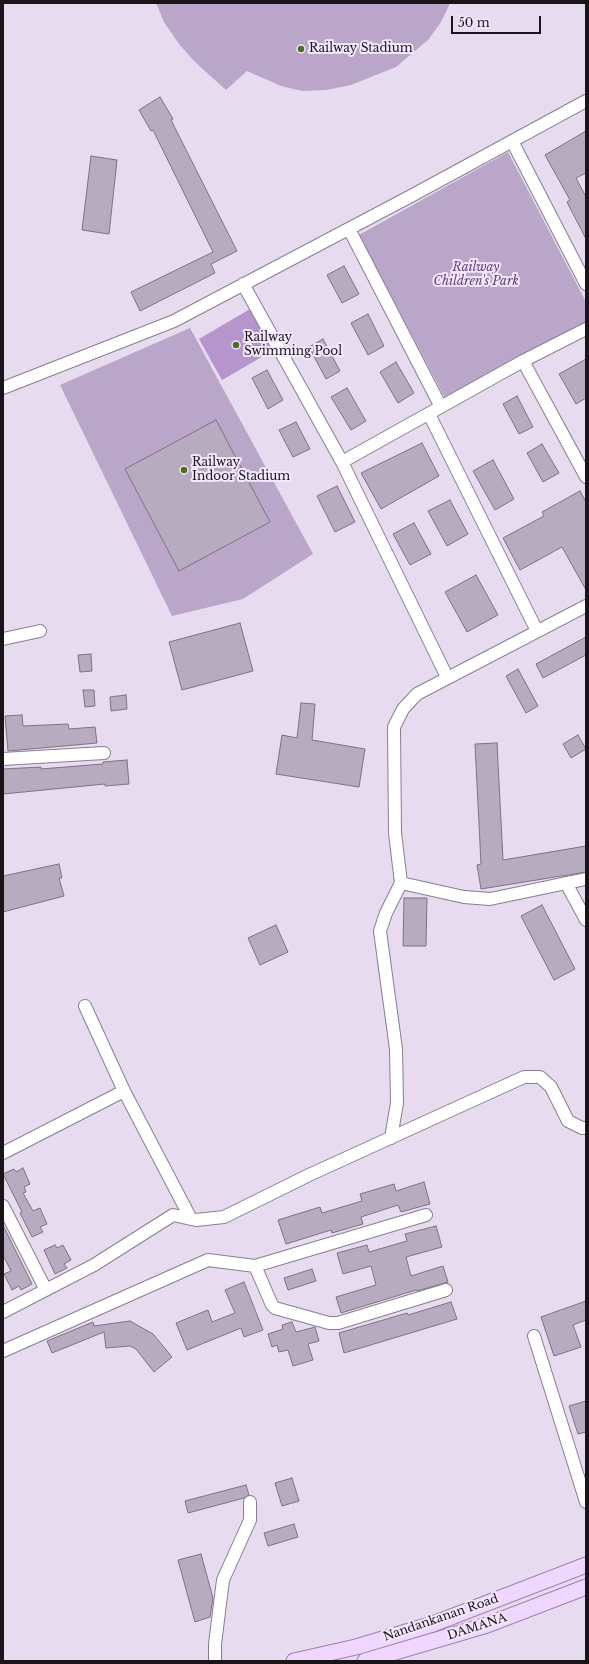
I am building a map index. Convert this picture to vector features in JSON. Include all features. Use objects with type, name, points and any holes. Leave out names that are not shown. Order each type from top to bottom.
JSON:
[{"type":"main road","name":"Nandankanan Road","points":[[294,1661],[356,1647],[433,1624],[586,1565]]},
{"type":"main road","points":[[548,1579],[555,1598]]},
{"type":"main road","name":"DAMANA","points":[[365,1661],[487,1625],[586,1587]]},
{"type":"street","points":[[3,388],[174,320],[349,229],[586,101]]},
{"type":"street","points":[[512,140],[586,284]]},
{"type":"street","points":[[349,229],[442,407]]},
{"type":"street","points":[[243,284],[342,462],[447,677]]},
{"type":"street","points":[[342,462],[523,361],[586,329]]},
{"type":"street","points":[[523,361],[586,477]]},
{"type":"street","points":[[429,414],[537,631]]},
{"type":"street","points":[[391,1138],[397,1103],[396,1049],[380,931],[386,913],[401,883],[395,833],[394,727],[403,709],[417,694],[447,677],[586,606]]},
{"type":"street","points":[[3,639],[40,631]]},
{"type":"street","points":[[3,759],[104,753]]},
{"type":"street","points":[[401,883],[464,897],[490,899],[586,879]]},
{"type":"street","points":[[566,883],[586,920]]},
{"type":"street","points":[[85,1006],[124,1091],[191,1219]]},
{"type":"street","points":[[3,1312],[94,1265],[173,1215],[196,1220],[224,1217],[309,1175],[524,1077],[540,1077],[551,1087],[568,1120],[582,1128],[586,1128]]},
{"type":"street","points":[[3,1153],[124,1091]]},
{"type":"street","points":[[3,1206],[46,1290]]},
{"type":"street","points":[[3,1350],[208,1260],[255,1266],[426,1215]]},
{"type":"street","points":[[255,1266],[272,1305],[275,1308],[329,1322],[338,1323],[446,1290]]},
{"type":"street","points":[[534,1336],[586,1502]]},
{"type":"street","points":[[215,1661],[216,1631],[223,1580],[226,1570],[250,1520],[250,1502]]},
{"type":"green space","name":"Railway Stadium","points":[[156,3],[450,3],[441,22],[428,40],[396,67],[351,85],[326,90],[302,91],[281,86],[247,71],[226,90],[195,62],[179,44],[164,22]]},
{"type":"green space","name":"Railway Children's Park","points":[[508,152],[586,302],[586,323],[445,398],[359,235]]},
{"type":"green space","name":"Railway Indoor Stadium","points":[[190,328],[313,554],[243,599],[172,616],[60,385]]},
{"type":"shaded area","name":"Railway Swimming Pool","points":[[250,309],[272,351],[222,380],[199,339]]},
{"type":"building","points":[[160,97],[173,119],[171,120],[237,251],[211,264],[215,273],[140,311],[131,292],[213,252],[153,130],[151,131],[139,110]]},
{"type":"building","points":[[586,131],[586,173],[576,178],[586,197],[586,239],[567,202],[570,200],[545,155]]},
{"type":"building","points":[[91,156],[117,160],[109,234],[82,230]]},
{"type":"building","points":[[344,266],[359,294],[342,303],[327,275]]},
{"type":"building","points":[[368,314],[384,346],[368,355],[351,323]]},
{"type":"building","points":[[323,339],[340,371],[326,379],[309,347]]},
{"type":"building","points":[[586,359],[586,398],[576,404],[559,374]]},
{"type":"building","points":[[396,362],[414,393],[398,403],[380,372]]},
{"type":"building","points":[[267,370],[283,400],[268,409],[252,378]]},
{"type":"building","points":[[347,388],[366,421],[351,430],[331,397]]},
{"type":"building","points":[[517,396],[533,427],[519,434],[503,404]]},
{"type":"building","points":[[216,420],[270,522],[179,571],[125,469]]},
{"type":"building","points":[[296,422],[310,449],[293,457],[279,430]]},
{"type":"building","points":[[422,443],[439,476],[381,509],[361,473]]},
{"type":"building","points":[[542,444],[559,473],[543,482],[527,453]]},
{"type":"building","points":[[493,460],[514,499],[495,510],[473,471]]},
{"type":"building","points":[[337,486],[355,522],[335,532],[317,496]]},
{"type":"building","points":[[580,491],[586,502],[586,590],[562,547],[520,570],[503,538],[544,516],[542,512]]},
{"type":"building","points":[[450,500],[468,534],[447,546],[428,511]]},
{"type":"building","points":[[414,523],[431,554],[410,565],[393,534]]},
{"type":"building","points":[[476,575],[498,615],[467,632],[445,592]]},
{"type":"building","points":[[240,623],[253,671],[182,690],[169,642]]},
{"type":"building","points":[[586,637],[586,655],[543,678],[536,664]]},
{"type":"building","points":[[91,654],[92,671],[80,672],[78,655]]},
{"type":"building","points":[[518,669],[538,706],[526,713],[506,676]]},
{"type":"building","points":[[83,690],[94,690],[95,706],[85,707]]},
{"type":"building","points":[[126,695],[127,709],[111,711],[110,697]]},
{"type":"building","points":[[301,703],[315,704],[312,740],[365,749],[359,787],[276,774],[282,735],[297,738]]},
{"type":"building","points":[[22,715],[23,726],[68,724],[69,729],[95,727],[97,743],[8,751],[5,716]]},
{"type":"building","points":[[578,735],[586,749],[571,758],[563,744]]},
{"type":"building","points":[[497,743],[503,860],[586,846],[586,872],[481,889],[477,865],[481,864],[475,744]]},
{"type":"building","points":[[127,760],[129,784],[105,786],[105,784],[3,794],[3,769],[41,767],[41,769],[103,764],[103,762]]},
{"type":"building","points":[[59,864],[62,878],[59,878],[64,896],[3,912],[3,876]]},
{"type":"building","points":[[404,898],[427,898],[426,946],[403,946]]},
{"type":"building","points":[[542,905],[575,969],[554,980],[521,916]]},
{"type":"building","points":[[276,925],[288,952],[260,965],[248,938]]},
{"type":"building","points":[[23,1168],[30,1184],[24,1187],[26,1192],[23,1193],[33,1211],[40,1208],[47,1224],[40,1227],[43,1232],[32,1237],[20,1213],[22,1212],[3,1174],[14,1169],[16,1172]]},
{"type":"building","points":[[424,1182],[430,1204],[401,1212],[398,1205],[361,1217],[363,1224],[332,1233],[331,1230],[286,1244],[278,1220],[320,1207],[322,1213],[362,1201],[360,1194],[394,1184],[396,1191]]},
{"type":"building","points":[[3,1225],[32,1284],[21,1290],[19,1286],[12,1290],[4,1274],[11,1271],[3,1255]]},
{"type":"building","points":[[436,1226],[442,1247],[406,1257],[411,1276],[443,1266],[448,1282],[417,1291],[416,1290],[341,1313],[336,1297],[376,1285],[371,1266],[343,1274],[337,1253],[367,1245],[369,1252],[407,1241],[405,1234]]},
{"type":"building","points":[[55,1245],[57,1248],[63,1245],[71,1260],[64,1264],[67,1268],[55,1274],[44,1250]]},
{"type":"building","points":[[312,1269],[316,1281],[288,1290],[284,1278]]},
{"type":"building","points":[[244,1282],[263,1330],[244,1337],[241,1328],[187,1350],[176,1323],[208,1310],[212,1322],[235,1313],[225,1290]]},
{"type":"building","points":[[586,1301],[586,1320],[573,1325],[581,1347],[554,1356],[541,1317]]},
{"type":"building","points":[[451,1302],[457,1319],[344,1353],[339,1333]]},
{"type":"building","points":[[130,1321],[153,1334],[172,1357],[154,1372],[136,1349],[130,1346],[106,1348],[104,1332],[52,1353],[47,1341],[93,1322],[94,1326]]},
{"type":"building","points":[[292,1322],[296,1332],[315,1327],[319,1341],[308,1344],[313,1360],[293,1366],[288,1350],[279,1352],[277,1345],[272,1347],[268,1334],[283,1329],[282,1325]]},
{"type":"building","points":[[586,1401],[586,1432],[578,1434],[569,1406]]},
{"type":"building","points":[[292,1478],[299,1501],[282,1506],[275,1483]]},
{"type":"building","points":[[246,1485],[249,1495],[244,1498],[188,1513],[185,1501]]},
{"type":"building","points":[[294,1524],[298,1537],[268,1546],[264,1533]]},
{"type":"building","points":[[201,1554],[213,1598],[210,1617],[195,1622],[178,1560]]},
{"type":"place","name":"Railway Stadium","points":[[301,49]]},
{"type":"place","name":"Railway Swimming Pool","points":[[236,345]]},
{"type":"place","name":"Railway Indoor Stadium","points":[[184,470]]}]
